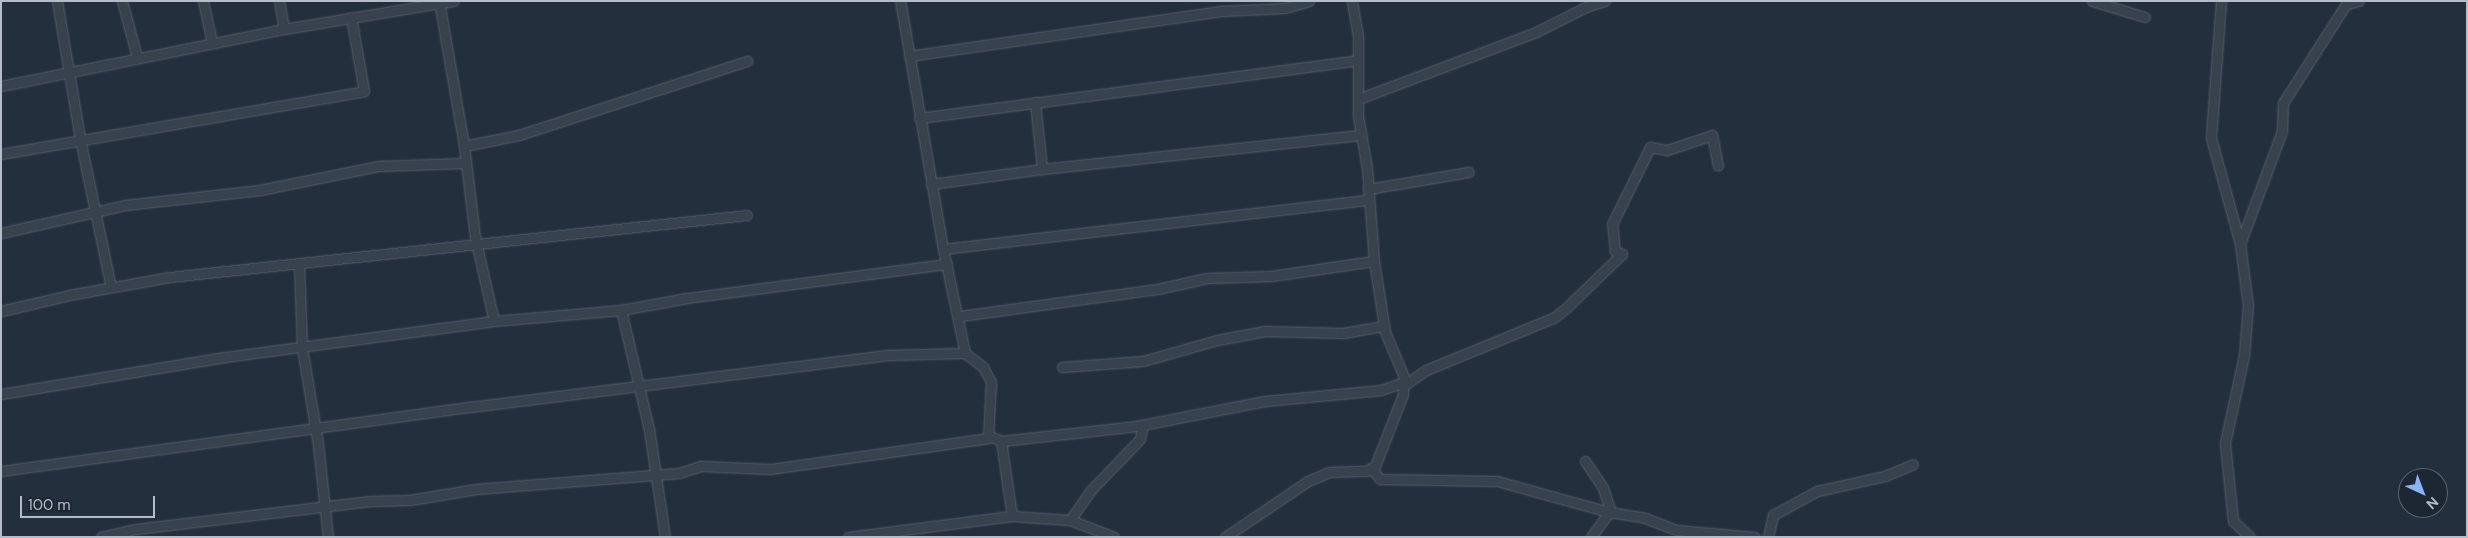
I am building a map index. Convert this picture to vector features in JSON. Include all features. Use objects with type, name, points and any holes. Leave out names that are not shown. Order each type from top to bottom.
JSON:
[{"type":"street","points":[[57,1],[80,139],[112,287]]},
{"type":"street","points":[[122,1],[137,57]]},
{"type":"street","points":[[204,1],[212,44]]},
{"type":"street","points":[[279,1],[284,29]]},
{"type":"street","points":[[1,86],[137,57],[284,29],[454,1]]},
{"type":"street","points":[[900,1],[943,249],[960,316],[965,353]]},
{"type":"street","points":[[910,56],[1223,11],[1285,8],[1309,1]]},
{"type":"street","points":[[1225,537],[1308,480],[1329,472],[1371,468],[1380,458],[1404,384],[1384,326],[1374,262],[1368,189],[1360,135],[1358,60],[1352,1]]},
{"type":"street","points":[[1358,98],[1534,33],[1586,7],[1605,1]]},
{"type":"street","points":[[2092,1],[2146,17]]},
{"type":"street","points":[[2222,1],[2211,138],[2240,244],[2248,305],[2244,355],[2225,443],[2233,521],[2250,537]]},
{"type":"street","points":[[2240,244],[2282,131],[2283,103],[2346,4],[2359,1]]},
{"type":"street","points":[[439,3],[464,146],[464,163],[477,245],[494,320]]},
{"type":"street","points":[[1,154],[364,90],[351,17]]},
{"type":"street","points":[[919,118],[1358,60]]},
{"type":"street","points":[[464,146],[519,135],[747,61]]},
{"type":"street","points":[[1035,102],[1042,169]]},
{"type":"street","points":[[931,184],[1042,169],[1360,135]]},
{"type":"street","points":[[101,537],[136,529],[370,501],[410,500],[476,489],[654,475],[700,466],[771,469],[990,436],[1001,441],[1143,425],[1265,402],[1382,390],[1404,384],[1426,370],[1555,317],[1566,308],[1622,254],[1616,251],[1612,224],[1650,147],[1667,150],[1712,135],[1718,165]]},
{"type":"street","points":[[1,233],[97,213],[125,205],[260,190],[378,166],[464,163]]},
{"type":"street","points":[[1368,189],[1469,172]]},
{"type":"street","points":[[943,249],[1368,200]]},
{"type":"street","points":[[1,311],[112,287],[299,263],[747,215]]},
{"type":"street","points":[[960,316],[1158,289],[1207,278],[1271,276],[1374,262]]},
{"type":"street","points":[[299,263],[302,348],[318,444],[328,537]]},
{"type":"street","points":[[1,394],[225,357],[302,348],[494,320],[621,310],[687,298],[947,264]]},
{"type":"street","points":[[621,310],[637,387],[649,429],[664,537]]},
{"type":"street","points":[[1062,367],[1143,360],[1217,340],[1265,331],[1343,333],[1384,326]]},
{"type":"street","points":[[1,471],[890,355],[965,353],[983,367],[992,382],[990,436]]},
{"type":"street","points":[[1070,520],[1090,491],[1140,439],[1143,425]]},
{"type":"street","points":[[1001,441],[1012,516]]},
{"type":"street","points":[[1585,461],[1603,488],[1610,512]]},
{"type":"street","points":[[1768,537],[1773,515],[1817,490],[1885,476],[1913,464]]},
{"type":"street","points":[[1371,468],[1380,479],[1497,481],[1610,512],[1645,518],[1676,530],[1755,537]]},
{"type":"street","points":[[1590,537],[1610,512]]},
{"type":"street","points":[[848,537],[1012,516],[1070,520],[1110,536]]}]
